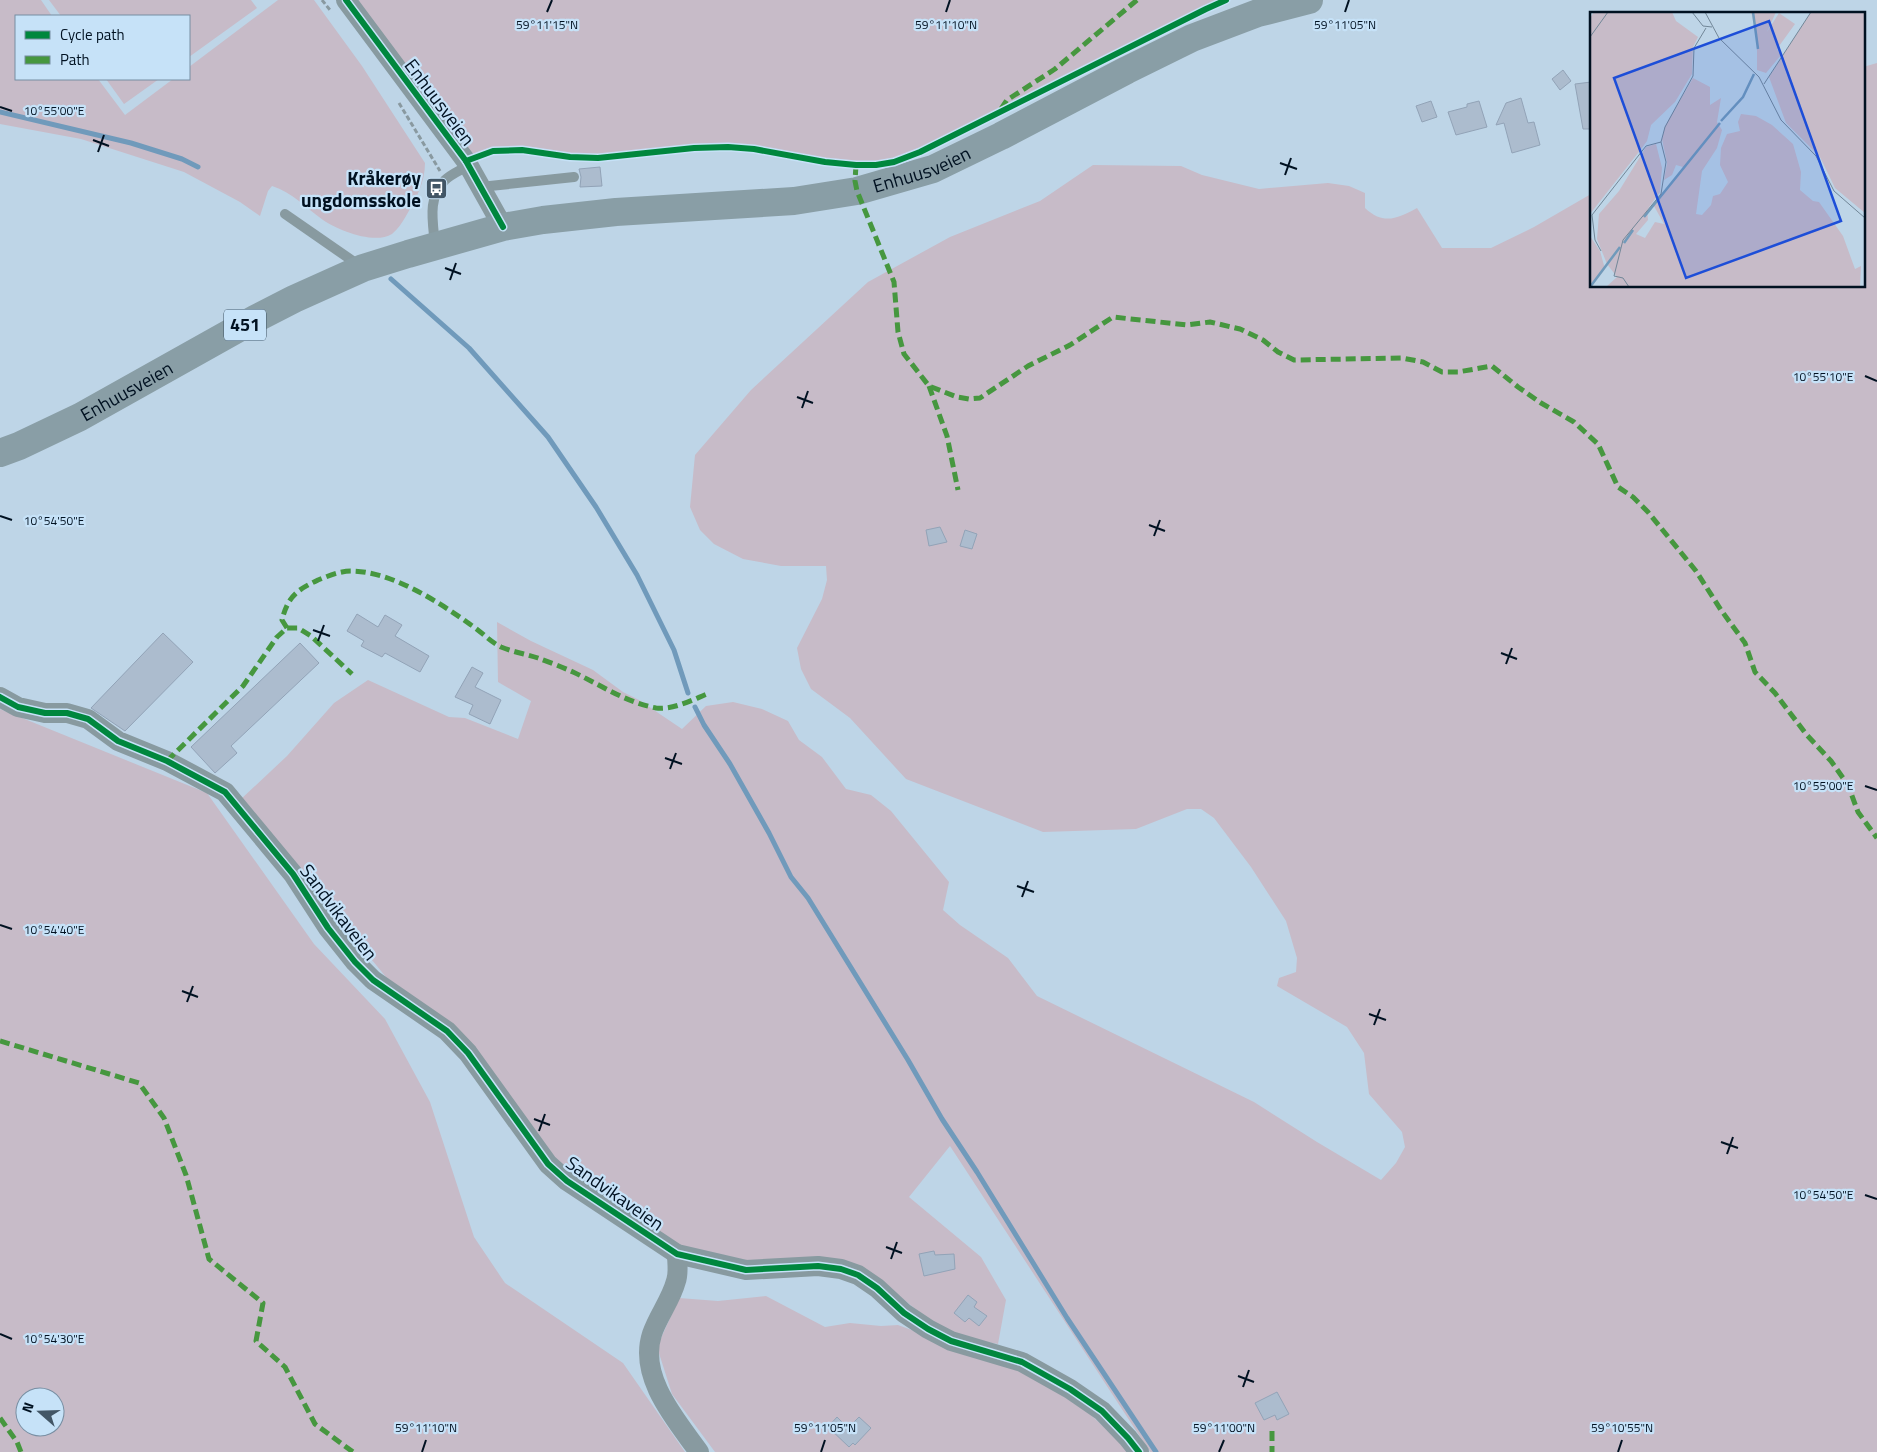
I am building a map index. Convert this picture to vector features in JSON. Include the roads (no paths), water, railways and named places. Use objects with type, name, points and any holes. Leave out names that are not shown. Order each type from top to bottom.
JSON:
[{"type":"main road","name":"Enhuusveien","points":[[0,453],[80,417],[255,319],[363,268],[502,227],[616,212],[794,201],[858,191],[933,169],[1192,38],[1258,12],[1309,0]]},
{"type":"street","name":"Enhuusveien","points":[[340,8],[468,165],[502,227]]},
{"type":"street","name":"Sandvikaveien","points":[[0,697],[18,707],[45,712],[67,713],[88,719],[118,741],[167,761],[225,792],[293,874],[328,928],[355,962],[373,980],[448,1031],[458,1041],[548,1164],[566,1181],[677,1254],[746,1270],[818,1266],[841,1269],[858,1275],[904,1313],[951,1341],[1022,1362],[1070,1389],[1102,1411],[1139,1452]]},
{"type":"street","points":[[677,1254],[677,1280],[652,1335],[649,1352],[650,1367],[659,1391],[699,1452]]},
{"type":"lane","points":[[436,246],[432,216],[432,203],[435,194],[446,180],[468,165]]},
{"type":"lane","points":[[482,190],[490,186],[574,177]]},
{"type":"lane","points":[[285,214],[363,268]]},
{"type":"waterway","points":[[0,112],[131,143],[182,159],[198,167]]},
{"type":"waterway","points":[[391,279],[469,348],[548,437],[596,507],[637,575],[674,650],[688,693]]},
{"type":"waterway","points":[[695,707],[769,833],[791,877],[808,898],[908,1060],[942,1119],[1067,1318],[1156,1452]]},
{"type":"place","name":"Kråkerøy ungdomsskole","points":[[437,189]]}]
